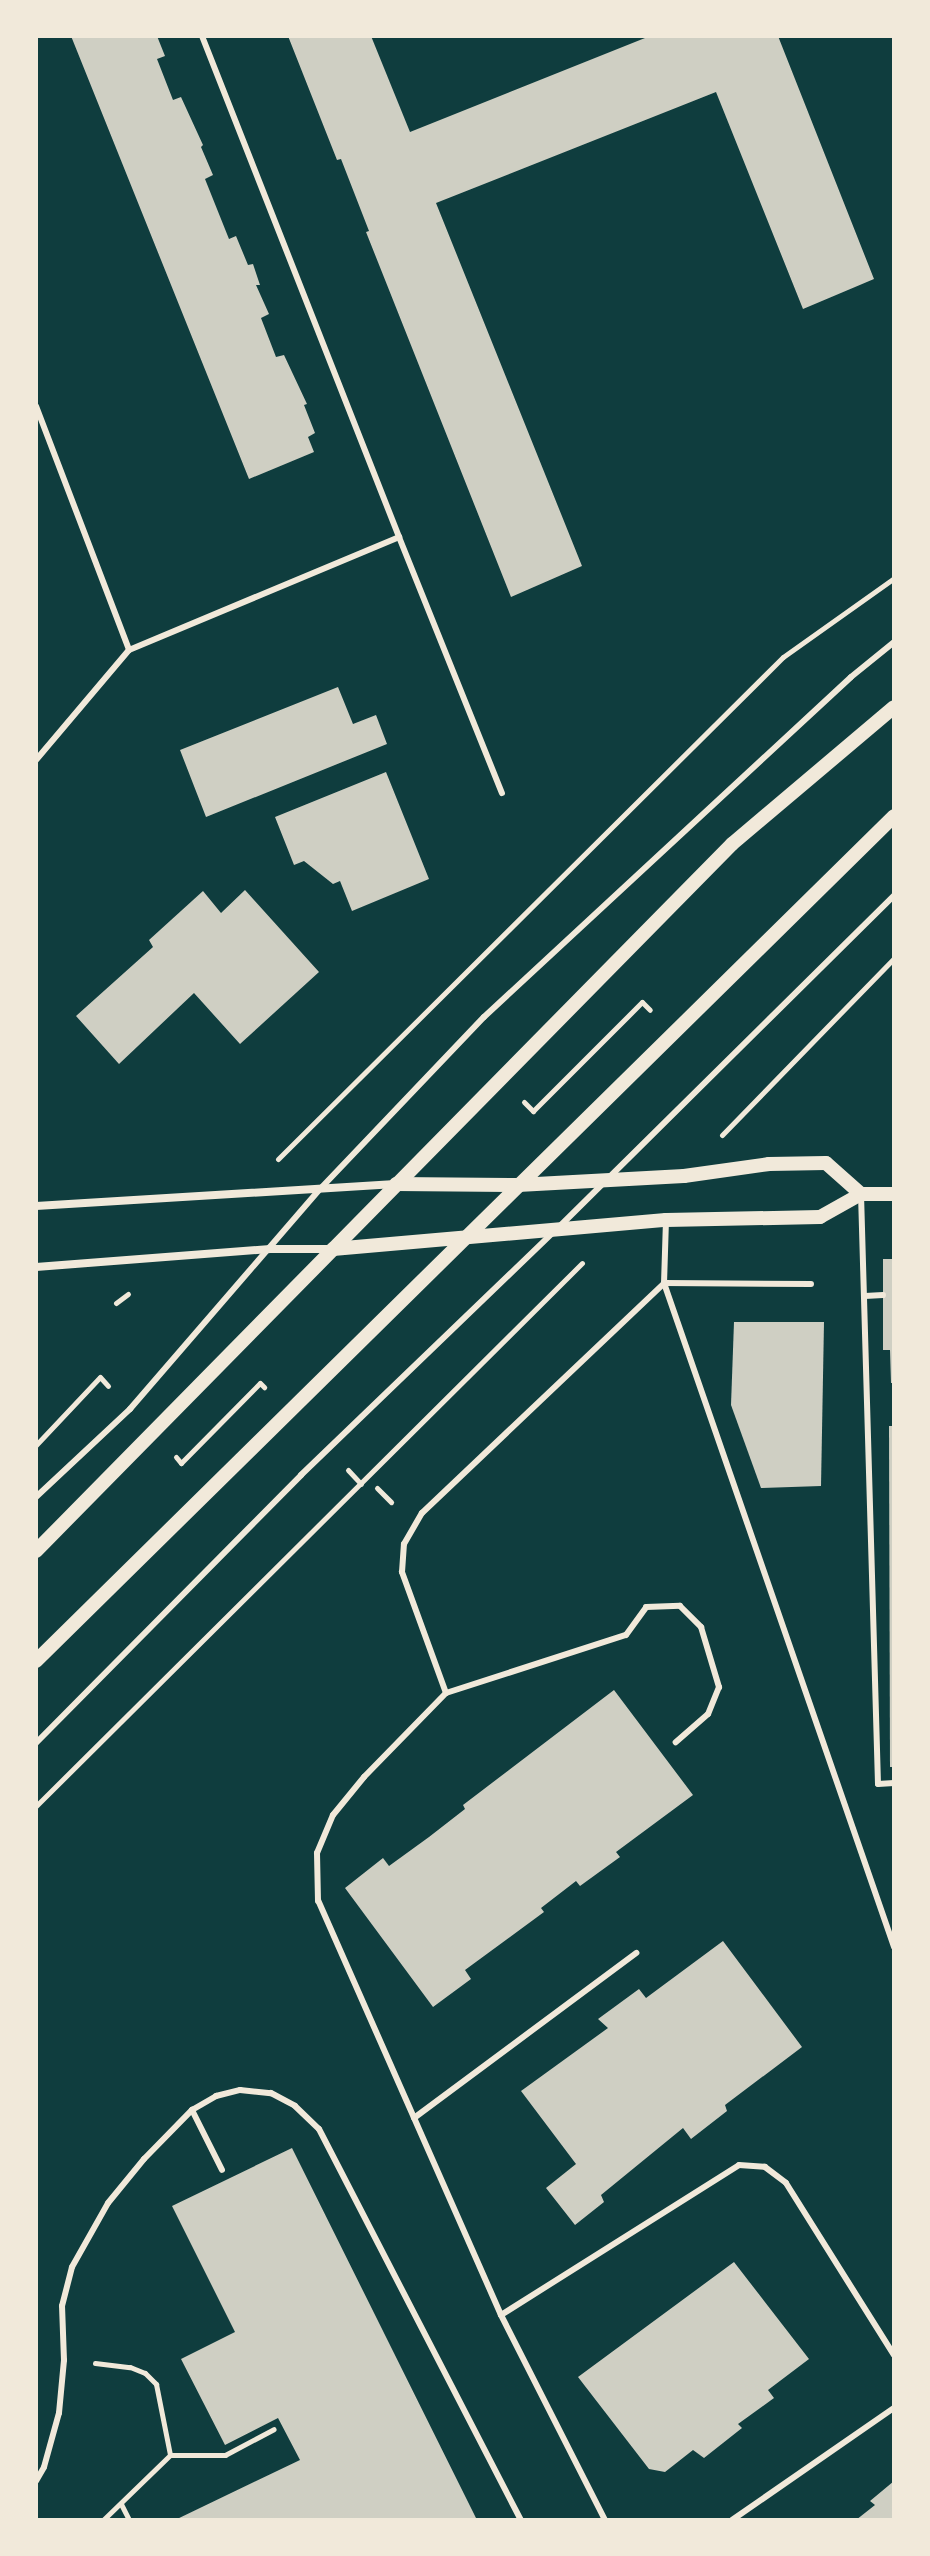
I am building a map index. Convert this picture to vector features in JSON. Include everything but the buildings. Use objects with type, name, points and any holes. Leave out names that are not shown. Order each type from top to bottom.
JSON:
[{"type":"street","points":[[36,1551],[732,844],[894,707]]},
{"type":"street","points":[[36,1661],[894,816]]},
{"type":"street","points":[[36,1206],[396,1184],[518,1185],[684,1176],[769,1164],[826,1163],[861,1194]]},
{"type":"street","points":[[36,1267],[270,1249],[333,1249],[666,1220],[820,1217],[861,1194],[894,1194]]},
{"type":"lane","points":[[202,36],[502,793]]},
{"type":"lane","points":[[36,406],[129,650]]},
{"type":"lane","points":[[36,760],[129,650],[399,537]]},
{"type":"lane","points":[[36,1497],[130,1409],[321,1188],[484,1017],[851,677],[894,642]]},
{"type":"lane","points":[[36,1743],[301,1475],[558,1228],[894,895]]},
{"type":"lane","points":[[861,1194],[878,1784],[894,1783]]},
{"type":"lane","points":[[666,1220],[664,1283],[894,1947]]},
{"type":"lane","points":[[446,1693],[402,1572],[404,1544],[422,1513],[664,1283],[811,1284]]},
{"type":"lane","points":[[865,1296],[883,1295]]},
{"type":"lane","points":[[605,2520],[501,2315],[318,1901],[317,1853],[333,1815],[364,1777],[446,1693],[626,1635],[646,1607],[680,1606],[701,1627],[719,1687],[708,1714],[676,1742]]},
{"type":"lane","points":[[414,2118],[636,1953]]},
{"type":"lane","points":[[36,2481],[59,2413],[64,2360],[62,2306],[72,2267],[108,2203],[144,2159],[192,2110],[216,2096],[240,2090],[271,2093],[295,2106],[319,2129],[521,2520]]},
{"type":"lane","points":[[192,2110],[222,2170]]},
{"type":"lane","points":[[501,2315],[739,2165],[765,2167],[786,2183],[894,2355]]},
{"type":"lane","points":[[732,2520],[894,2408]]},
{"type":"path","points":[[271,1169],[284,1150],[783,657],[894,578]]},
{"type":"path","points":[[719,1139],[894,958]]},
{"type":"path","points":[[522,1100],[533,1111],[642,1002],[654,1014]]},
{"type":"path","points":[[36,1806],[580,1264],[591,1262]]},
{"type":"path","points":[[36,1445],[100,1377]]},
{"type":"path","points":[[170,1451],[181,1463],[260,1383],[267,1389]]},
{"type":"path","points":[[377,1488],[391,1502]]},
{"type":"path","points":[[64,2360],[130,2367],[145,2373],[156,2384],[161,2399],[170,2455]]},
{"type":"path","points":[[103,2520],[170,2455],[225,2455],[274,2429]]},
{"type":"path","points":[[121,2504],[129,2520]]}]
